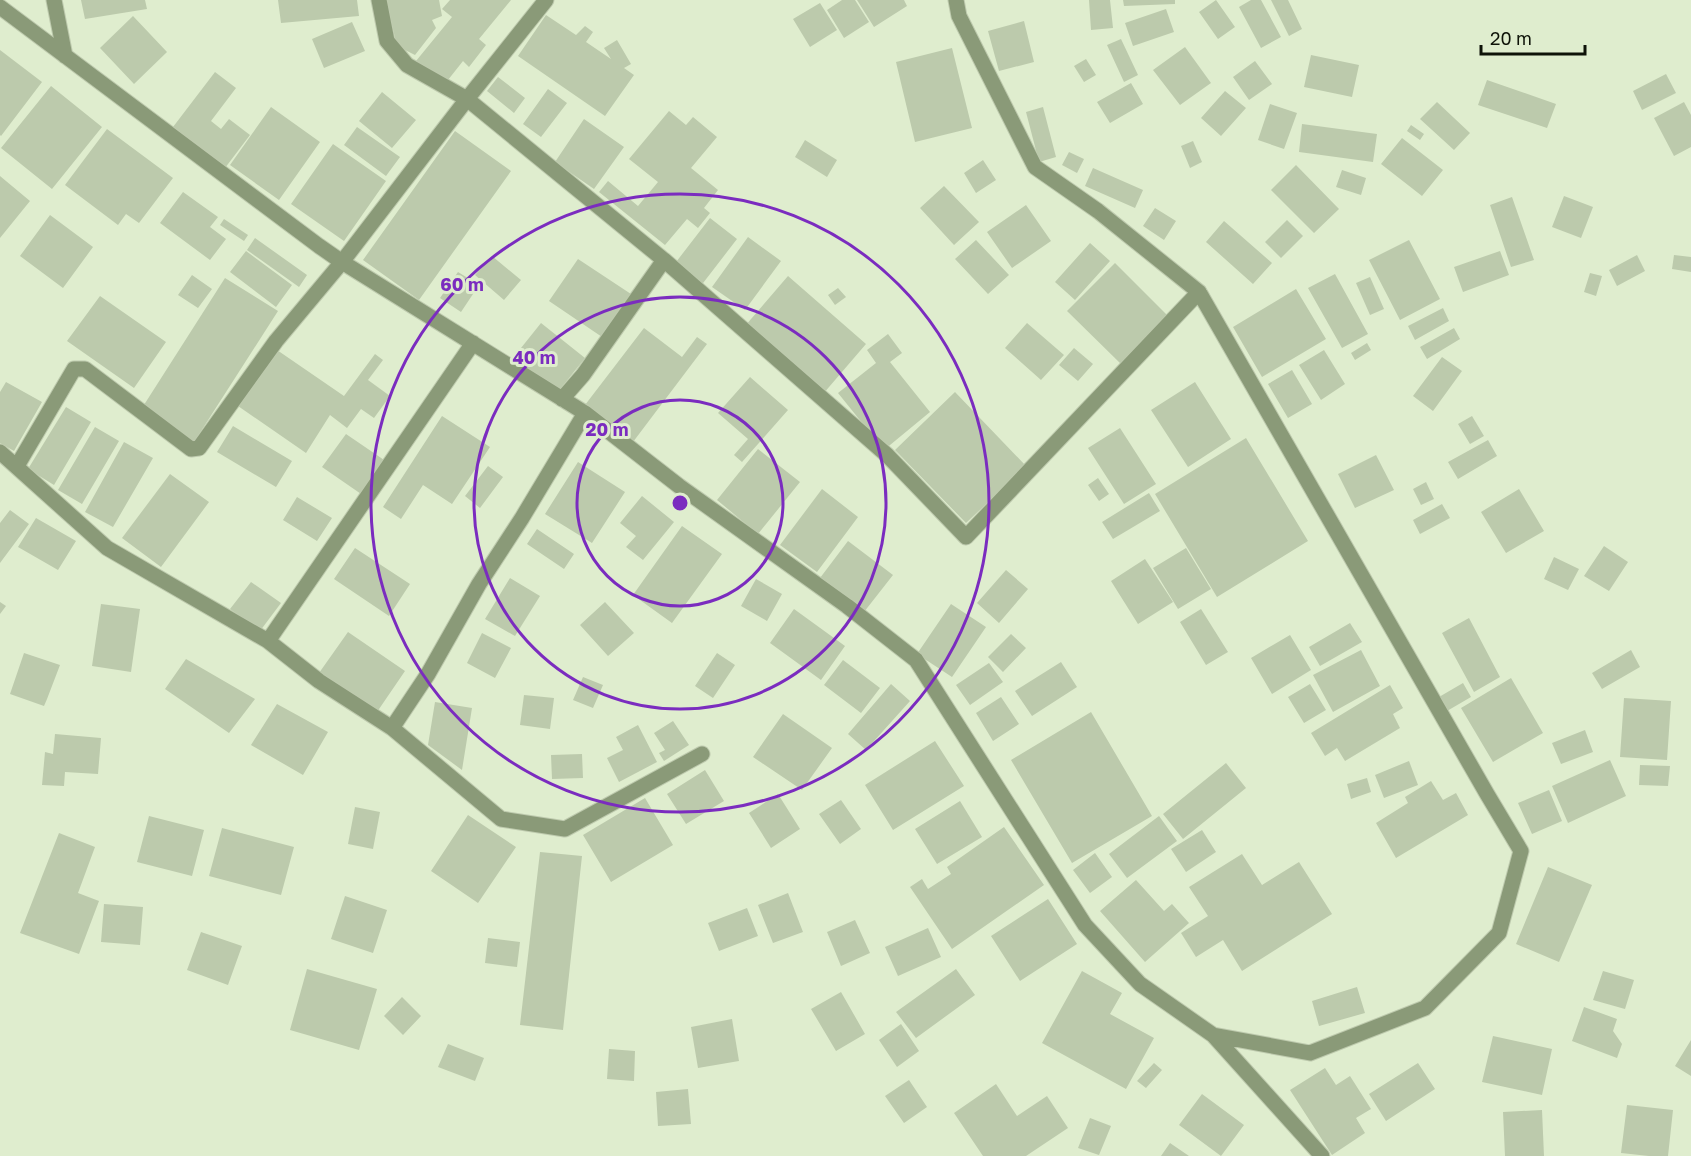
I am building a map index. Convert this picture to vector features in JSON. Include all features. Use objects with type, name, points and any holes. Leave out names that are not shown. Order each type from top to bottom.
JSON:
[{"type":"street","points":[[54,0],[65,56]]},
{"type":"street","points":[[379,0],[387,41],[407,65],[467,99],[664,260],[887,455],[966,537],[1198,292]]},
{"type":"street","points":[[17,466],[74,369],[85,369],[191,449],[199,448],[276,341],[342,262],[546,0]]},
{"type":"street","points":[[956,0],[959,16],[1035,167],[1098,211],[1198,292],[1521,850],[1499,933],[1425,1008],[1310,1053],[1213,1035]]},
{"type":"street","points":[[0,7],[342,262],[585,413],[679,486],[847,606],[916,660],[1085,925],[1140,984],[1213,1035],[1322,1156]]},
{"type":"street","points":[[562,399],[583,375],[664,260]]},
{"type":"street","points":[[268,642],[473,344]]},
{"type":"street","points":[[392,728],[428,675],[479,584],[585,413]]},
{"type":"street","points":[[0,452],[107,548],[268,642],[319,681],[392,728],[501,819],[565,829],[702,754]]},
{"type":"building","points":[[81,0],[145,0],[147,9],[85,19]]},
{"type":"building","points":[[278,0],[357,0],[359,16],[281,23]]},
{"type":"building","points":[[386,0],[439,0],[442,16],[432,20],[436,28],[415,55],[397,46]]},
{"type":"building","points":[[450,0],[511,0],[479,39],[486,45],[469,67],[463,61],[444,85],[416,61],[452,17],[442,9]]},
{"type":"building","points":[[842,0],[855,0],[869,22],[844,38],[827,10]]},
{"type":"building","points":[[857,0],[904,0],[907,6],[874,27]]},
{"type":"building","points":[[1089,0],[1110,0],[1113,28],[1091,30]]},
{"type":"building","points":[[1123,0],[1175,0],[1175,4],[1124,6]]},
{"type":"building","points":[[1216,0],[1235,27],[1218,39],[1199,12]]},
{"type":"building","points":[[1251,0],[1261,0],[1281,37],[1261,48],[1239,7]]},
{"type":"building","points":[[1271,0],[1288,0],[1302,29],[1289,36]]},
{"type":"building","points":[[820,3],[837,30],[810,47],[793,19]]},
{"type":"building","points":[[1166,9],[1174,32],[1133,46],[1125,23]]},
{"type":"building","points":[[546,15],[576,35],[585,26],[593,32],[586,42],[611,59],[604,48],[617,40],[631,64],[624,68],[634,75],[605,116],[518,56]]},
{"type":"building","points":[[133,16],[167,52],[134,84],[100,48]]},
{"type":"building","points":[[1024,21],[1034,62],[999,71],[988,31]]},
{"type":"building","points":[[352,22],[365,51],[324,68],[312,39]]},
{"type":"building","points":[[1121,39],[1138,75],[1124,82],[1107,45]]},
{"type":"building","points":[[1185,47],[1211,83],[1180,105],[1153,70]]},
{"type":"building","points":[[952,48],[972,128],[915,142],[896,62]]},
{"type":"building","points":[[0,50],[42,82],[1,136],[0,135]]},
{"type":"building","points":[[1311,55],[1359,65],[1352,97],[1304,87]]},
{"type":"building","points":[[1086,59],[1096,75],[1084,82],[1074,66]]},
{"type":"building","points":[[1255,61],[1272,84],[1249,100],[1233,77]]},
{"type":"building","points":[[215,72],[236,88],[211,121],[221,129],[229,119],[250,135],[225,168],[173,127]]},
{"type":"building","points":[[1666,74],[1676,93],[1642,110],[1633,91]]},
{"type":"building","points":[[498,77],[525,98],[514,113],[487,91]]},
{"type":"building","points":[[1487,80],[1556,104],[1547,128],[1478,105]]},
{"type":"building","points":[[1131,83],[1143,104],[1110,123],[1097,102]]},
{"type":"building","points":[[51,86],[102,127],[52,189],[1,148]]},
{"type":"building","points":[[548,89],[567,103],[541,137],[523,124]]},
{"type":"building","points":[[1225,91],[1246,108],[1221,136],[1201,118]]},
{"type":"building","points":[[382,92],[416,120],[392,148],[359,121]]},
{"type":"building","points":[[1437,102],[1470,133],[1454,150],[1420,119]]},
{"type":"building","points":[[1684,102],[1691,115],[1691,147],[1674,156],[1654,118]]},
{"type":"building","points":[[1270,104],[1297,113],[1284,149],[1258,140]]},
{"type":"building","points":[[271,107],[320,142],[279,200],[230,165]]},
{"type":"building","points":[[1043,107],[1056,157],[1039,162],[1026,112]]},
{"type":"building","points":[[669,111],[686,125],[693,117],[717,137],[691,168],[718,190],[704,208],[710,213],[698,228],[687,219],[665,245],[599,192],[608,181],[638,206],[658,182],[629,159]]},
{"type":"building","points":[[584,119],[624,147],[594,189],[555,162]]},
{"type":"building","points":[[1302,124],[1377,134],[1373,162],[1299,152]]},
{"type":"building","points":[[1411,125],[1424,134],[1420,140],[1407,131]]},
{"type":"building","points":[[357,127],[400,157],[386,176],[344,145]]},
{"type":"building","points":[[107,129],[173,178],[139,223],[126,214],[118,225],[65,185]]},
{"type":"building","points":[[455,131],[511,171],[419,300],[363,260]]},
{"type":"building","points":[[1402,138],[1443,170],[1422,196],[1381,164]]},
{"type":"building","points":[[805,140],[837,160],[827,177],[795,157]]},
{"type":"building","points":[[1193,141],[1202,162],[1190,168],[1181,146]]},
{"type":"building","points":[[333,144],[386,181],[344,241],[291,204]]},
{"type":"building","points":[[1069,152],[1084,159],[1077,173],[1062,165]]},
{"type":"building","points":[[983,160],[996,180],[976,193],[964,173]]},
{"type":"building","points":[[1296,165],[1339,209],[1314,233],[1271,190]]},
{"type":"building","points":[[1093,168],[1143,190],[1135,208],[1085,186]]},
{"type":"building","points":[[1342,170],[1366,178],[1361,195],[1336,187]]},
{"type":"building","points":[[0,176],[30,201],[0,238]]},
{"type":"building","points":[[944,186],[979,222],[954,245],[920,208]]},
{"type":"building","points":[[183,192],[218,217],[210,227],[226,239],[210,260],[160,223]]},
{"type":"building","points":[[1564,196],[1593,207],[1581,238],[1552,227]]},
{"type":"building","points":[[1512,197],[1534,260],[1511,267],[1490,205]]},
{"type":"building","points":[[1026,205],[1051,241],[1012,268],[987,232]]},
{"type":"building","points":[[1155,208],[1176,221],[1164,240],[1143,226]]},
{"type":"building","points":[[50,215],[93,247],[63,288],[20,256]]},
{"type":"building","points":[[710,218],[737,239],[700,287],[673,266]]},
{"type":"building","points":[[224,219],[248,235],[244,241],[220,225]]},
{"type":"building","points":[[1287,220],[1303,236],[1281,258],[1265,242]]},
{"type":"building","points":[[1224,221],[1272,263],[1253,284],[1206,242]]},
{"type":"building","points":[[748,237],[781,261],[745,310],[712,287]]},
{"type":"building","points":[[255,238],[307,275],[299,287],[247,250]]},
{"type":"building","points":[[976,240],[1009,275],[988,294],[955,259]]},
{"type":"building","points":[[1409,240],[1440,299],[1400,320],[1369,260]]},
{"type":"building","points":[[1090,243],[1110,261],[1075,300],[1055,282]]},
{"type":"building","points":[[246,251],[292,285],[276,307],[230,272]]},
{"type":"building","points":[[1500,251],[1509,275],[1463,292],[1454,267]]},
{"type":"building","points":[[1637,255],[1645,271],[1617,286],[1609,270]]},
{"type":"building","points":[[1674,255],[1691,257],[1691,272],[1672,269]]},
{"type":"building","points":[[492,256],[521,280],[504,300],[475,275]]},
{"type":"building","points":[[578,259],[634,296],[605,339],[549,301]]},
{"type":"building","points":[[1115,263],[1169,317],[1121,364],[1067,311]]},
{"type":"building","points":[[458,272],[479,285],[461,312],[440,298]]},
{"type":"building","points":[[1590,273],[1602,276],[1596,296],[1584,292]]},
{"type":"building","points":[[1335,274],[1368,334],[1342,348],[1308,288]]},
{"type":"building","points":[[192,275],[212,289],[198,308],[178,295]]},
{"type":"building","points":[[788,276],[866,344],[823,394],[745,326]]},
{"type":"building","points":[[1370,277],[1384,309],[1370,315],[1356,283]]},
{"type":"building","points":[[225,278],[278,311],[194,442],[142,408]]},
{"type":"building","points":[[838,288],[846,297],[835,305],[828,295]]},
{"type":"building","points":[[1296,289],[1326,339],[1262,377],[1233,327]]},
{"type":"building","points":[[100,296],[166,342],[134,388],[67,341]]},
{"type":"building","points":[[1443,308],[1449,321],[1415,340],[1408,326]]},
{"type":"building","points":[[541,323],[585,358],[557,393],[513,358]]},
{"type":"building","points":[[1027,323],[1064,355],[1041,380],[1005,348]]},
{"type":"building","points":[[644,328],[682,357],[697,337],[707,344],[633,442],[585,405]]},
{"type":"building","points":[[1454,328],[1460,339],[1427,359],[1420,347]]},
{"type":"building","points":[[888,334],[902,353],[890,362],[930,412],[884,450],[838,393],[876,363],[867,350]]},
{"type":"building","points":[[1367,343],[1371,350],[1355,360],[1351,353]]},
{"type":"building","points":[[1074,348],[1093,364],[1078,381],[1059,365]]},
{"type":"building","points":[[277,350],[344,396],[375,354],[383,360],[368,380],[390,396],[374,418],[361,409],[347,428],[330,415],[306,453],[238,406]]},
{"type":"building","points":[[1324,350],[1345,384],[1321,400],[1299,365]]},
{"type":"building","points":[[1442,357],[1462,371],[1433,411],[1413,396]]},
{"type":"building","points":[[1292,370],[1312,404],[1288,418],[1268,384]]},
{"type":"building","points":[[750,377],[788,410],[742,462],[734,455],[748,439],[718,413]]},
{"type":"building","points":[[6,382],[42,402],[14,451],[0,443],[0,392]]},
{"type":"building","points":[[1195,382],[1231,439],[1188,467],[1151,410]]},
{"type":"building","points":[[955,392],[1026,466],[966,523],[895,450]]},
{"type":"building","points":[[66,407],[91,422],[54,485],[28,469]]},
{"type":"building","points":[[442,416],[490,447],[452,504],[423,485],[401,519],[383,507]]},
{"type":"building","points":[[1472,416],[1484,436],[1470,444],[1458,424]]},
{"type":"building","points":[[233,426],[292,461],[276,487],[217,452]]},
{"type":"building","points":[[95,427],[119,441],[82,504],[58,490]]},
{"type":"building","points":[[1120,428],[1156,484],[1124,504],[1088,448]]},
{"type":"building","points":[[346,434],[387,462],[364,496],[322,467]]},
{"type":"building","points":[[1246,438],[1308,541],[1217,597],[1155,494]]},
{"type":"building","points":[[1488,440],[1497,456],[1458,479],[1448,462]]},
{"type":"building","points":[[124,442],[153,458],[113,527],[85,512]]},
{"type":"building","points":[[758,449],[800,482],[758,534],[717,500]]},
{"type":"building","points":[[1376,455],[1394,490],[1355,508],[1338,474]]},
{"type":"building","points":[[578,462],[625,492],[592,543],[545,514]]},
{"type":"building","points":[[488,466],[503,477],[480,508],[465,496]]},
{"type":"building","points":[[170,474],[209,502],[161,567],[122,538]]},
{"type":"building","points":[[1098,478],[1109,494],[1099,501],[1088,485]]},
{"type":"building","points":[[1426,482],[1434,499],[1421,505],[1413,489]]},
{"type":"building","points":[[822,489],[858,517],[817,572],[780,545]]},
{"type":"building","points":[[1519,489],[1544,531],[1506,553],[1481,512]]},
{"type":"building","points":[[1149,493],[1160,511],[1113,539],[1102,522]]},
{"type":"building","points":[[642,496],[674,522],[643,560],[626,547],[636,536],[620,523]]},
{"type":"building","points":[[297,497],[332,518],[317,541],[283,520]]},
{"type":"building","points":[[1442,504],[1450,518],[1420,534],[1413,520]]},
{"type":"building","points":[[10,510],[29,524],[0,563],[0,523]]},
{"type":"building","points":[[36,518],[76,541],[58,570],[18,547]]},
{"type":"building","points":[[682,526],[722,554],[672,623],[633,595]]},
{"type":"building","points":[[537,529],[574,554],[564,569],[527,544]]},
{"type":"building","points":[[848,541],[893,575],[864,612],[820,578]]},
{"type":"building","points":[[1604,546],[1628,562],[1609,591],[1584,576]]},
{"type":"building","points":[[355,548],[410,584],[389,616],[334,579]]},
{"type":"building","points":[[1186,548],[1211,589],[1178,609],[1153,568]]},
{"type":"building","points":[[1554,557],[1579,569],[1568,590],[1544,579]]},
{"type":"building","points":[[1145,559],[1173,602],[1138,624],[1111,581]]},
{"type":"building","points":[[1006,570],[1028,589],[999,623],[977,603]]},
{"type":"building","points":[[510,578],[540,596],[515,636],[485,619]]},
{"type":"building","points":[[756,579],[782,594],[767,621],[741,606]]},
{"type":"building","points":[[251,582],[281,603],[260,631],[230,609]]},
{"type":"building","points":[[0,602],[6,606],[0,614]]},
{"type":"building","points":[[605,602],[634,633],[608,656],[580,625]]},
{"type":"building","points":[[101,604],[140,609],[131,672],[92,666]]},
{"type":"building","points":[[951,604],[986,627],[952,677],[917,654]]},
{"type":"building","points":[[794,609],[845,646],[821,680],[770,643]]},
{"type":"building","points":[[1201,609],[1228,652],[1206,665],[1180,622]]},
{"type":"building","points":[[1469,618],[1500,677],[1474,692],[1442,633]]},
{"type":"building","points":[[1350,623],[1362,642],[1320,666],[1309,647]]},
{"type":"building","points":[[348,632],[405,671],[377,712],[319,673]]},
{"type":"building","points":[[482,633],[511,648],[495,678],[467,663]]},
{"type":"building","points":[[1011,634],[1026,648],[1003,672],[988,657]]},
{"type":"building","points":[[1290,635],[1311,670],[1272,694],[1251,658]]},
{"type":"building","points":[[1361,650],[1380,686],[1333,712],[1313,675]]},
{"type":"building","points":[[1631,650],[1640,667],[1602,689],[1592,673]]},
{"type":"building","points":[[24,653],[60,665],[44,706],[10,694]]},
{"type":"building","points":[[717,653],[735,665],[713,698],[695,686]]},
{"type":"building","points":[[186,659],[255,699],[229,733],[165,689]]},
{"type":"building","points":[[843,660],[880,688],[861,713],[824,685]]},
{"type":"building","points":[[1061,662],[1077,687],[1032,716],[1015,691]]},
{"type":"building","points":[[989,663],[1003,682],[970,705],[956,685]]},
{"type":"building","points":[[583,677],[603,685],[593,708],[573,700]]},
{"type":"building","points":[[1511,678],[1543,733],[1493,762],[1461,708]]},
{"type":"building","points":[[1463,683],[1471,697],[1447,711],[1439,697]]},
{"type":"building","points":[[891,684],[910,701],[866,750],[848,734]]},
{"type":"building","points":[[1310,684],[1326,710],[1304,723],[1288,697]]},
{"type":"building","points":[[1390,685],[1403,708],[1393,714],[1400,728],[1345,761],[1337,748],[1325,756],[1311,733]]},
{"type":"building","points":[[524,695],[554,698],[550,729],[520,725]]},
{"type":"building","points":[[1001,697],[1019,724],[993,741],[976,713]]},
{"type":"building","points":[[1624,698],[1671,701],[1667,760],[1620,757]]},
{"type":"building","points":[[435,702],[472,708],[462,770],[428,745]]},
{"type":"building","points":[[277,704],[328,732],[303,775],[251,745]]},
{"type":"building","points":[[1091,712],[1152,816],[1072,863],[1011,760]]},
{"type":"building","points":[[783,714],[832,748],[802,790],[753,757]]},
{"type":"building","points":[[673,721],[689,745],[664,761],[659,753],[665,750],[654,733]]},
{"type":"building","points":[[638,725],[657,762],[619,782],[607,758],[623,750],[616,737]]},
{"type":"building","points":[[1585,730],[1593,752],[1561,764],[1552,743]]},
{"type":"building","points":[[55,734],[101,738],[98,774],[65,772],[64,786],[42,785],[45,752],[53,754]]},
{"type":"building","points":[[935,741],[964,786],[893,830],[865,785]]},
{"type":"building","points":[[582,754],[583,778],[552,779],[551,755]]},
{"type":"building","points":[[1610,760],[1626,796],[1568,823],[1552,786]]},
{"type":"building","points":[[1409,761],[1418,785],[1384,798],[1375,775]]},
{"type":"building","points":[[1226,763],[1246,788],[1183,839],[1163,814]]},
{"type":"building","points":[[1640,765],[1670,766],[1668,786],[1639,785]]},
{"type":"building","points":[[705,770],[724,801],[686,824],[667,794]]},
{"type":"building","points":[[1367,778],[1371,792],[1351,799],[1347,784]]},
{"type":"building","points":[[1431,781],[1443,800],[1456,793],[1468,815],[1396,858],[1376,823],[1408,803],[1405,797]]},
{"type":"building","points":[[1549,790],[1562,821],[1532,834],[1518,803]]},
{"type":"building","points":[[778,794],[800,829],[771,848],[749,813]]},
{"type":"building","points":[[645,798],[673,845],[611,882],[583,835]]},
{"type":"building","points":[[841,800],[861,829],[840,844],[819,814]]},
{"type":"building","points":[[960,801],[982,837],[937,864],[915,829]]},
{"type":"building","points":[[355,807],[380,812],[373,849],[348,844]]},
{"type":"building","points":[[468,815],[516,847],[478,903],[431,871]]},
{"type":"building","points":[[149,816],[204,830],[192,876],[137,862]]},
{"type":"building","points":[[1159,816],[1177,841],[1127,878],[1109,854]]},
{"type":"building","points":[[1004,827],[1044,885],[952,949],[910,887],[922,879],[928,889],[951,874],[947,867]]},
{"type":"building","points":[[222,828],[294,847],[281,895],[209,876]]},
{"type":"building","points":[[1202,830],[1216,852],[1186,872],[1171,849]]},
{"type":"building","points":[[59,833],[95,847],[78,893],[99,901],[79,954],[20,933]]},
{"type":"building","points":[[540,852],[582,856],[563,1030],[520,1025]]},
{"type":"building","points":[[1095,853],[1112,877],[1090,893],[1073,870]]},
{"type":"building","points":[[1242,854],[1262,885],[1299,862],[1332,914],[1242,971],[1223,940],[1196,957],[1181,933],[1208,916],[1189,887]]},
{"type":"building","points":[[1548,867],[1592,885],[1559,962],[1516,944]]},
{"type":"building","points":[[1136,880],[1164,911],[1172,904],[1189,923],[1145,962],[1100,911]]},
{"type":"building","points":[[788,893],[803,932],[773,943],[758,905]]},
{"type":"building","points":[[345,896],[387,910],[373,953],[331,939]]},
{"type":"building","points":[[1048,899],[1077,944],[1020,981],[991,936]]},
{"type":"building","points":[[104,904],[143,907],[140,945],[101,942]]},
{"type":"building","points":[[747,908],[758,936],[719,951],[708,923]]},
{"type":"building","points":[[855,920],[870,953],[841,966],[827,932]]},
{"type":"building","points":[[928,928],[941,957],[898,976],[885,947]]},
{"type":"building","points":[[201,932],[242,946],[228,985],[187,970]]},
{"type":"building","points":[[488,938],[520,942],[517,967],[485,963]]},
{"type":"building","points":[[307,969],[377,989],[359,1050],[290,1030]]},
{"type":"building","points":[[956,969],[975,995],[916,1038],[896,1012]]},
{"type":"building","points":[[1082,971],[1122,993],[1110,1014],[1154,1038],[1126,1089],[1042,1043]]},
{"type":"building","points":[[1603,971],[1634,980],[1625,1009],[1593,1000]]},
{"type":"building","points":[[1357,987],[1365,1013],[1319,1026],[1312,1001]]},
{"type":"building","points":[[841,992],[865,1034],[836,1051],[811,1009]]},
{"type":"building","points":[[402,997],[421,1016],[403,1035],[384,1016]]},
{"type":"building","points":[[1584,1007],[1617,1019],[1613,1031],[1622,1044],[1617,1058],[1572,1041]]},
{"type":"building","points":[[732,1019],[739,1061],[698,1068],[691,1027]]},
{"type":"building","points":[[901,1024],[919,1051],[897,1067],[879,1040]]},
{"type":"building","points":[[1493,1036],[1552,1049],[1542,1095],[1482,1082]]},
{"type":"building","points":[[1691,1040],[1691,1076],[1675,1066]]},
{"type":"building","points":[[448,1044],[484,1058],[475,1081],[438,1067]]},
{"type":"building","points":[[609,1049],[635,1051],[634,1081],[607,1079]]},
{"type":"building","points":[[1154,1063],[1162,1070],[1146,1088],[1137,1081]]},
{"type":"building","points":[[1418,1063],[1435,1089],[1386,1121],[1369,1094]]},
{"type":"building","points":[[1325,1068],[1336,1085],[1350,1076],[1371,1109],[1356,1118],[1365,1133],[1332,1155],[1290,1090]]},
{"type":"building","points":[[909,1080],[927,1107],[904,1123],[885,1096]]},
{"type":"building","points":[[996,1084],[1017,1116],[1047,1096],[1068,1128],[1026,1156],[983,1156],[954,1113]]},
{"type":"building","points":[[688,1089],[691,1124],[658,1126],[656,1092]]},
{"type":"building","points":[[1202,1094],[1244,1125],[1221,1156],[1179,1125]]},
{"type":"building","points":[[1627,1105],[1673,1110],[1668,1156],[1621,1153]]},
{"type":"building","points":[[1542,1110],[1544,1156],[1505,1156],[1503,1112]]},
{"type":"building","points":[[1090,1118],[1111,1126],[1099,1155],[1078,1148]]},
{"type":"building","points":[[1170,1143],[1189,1156],[1161,1156]]}]
